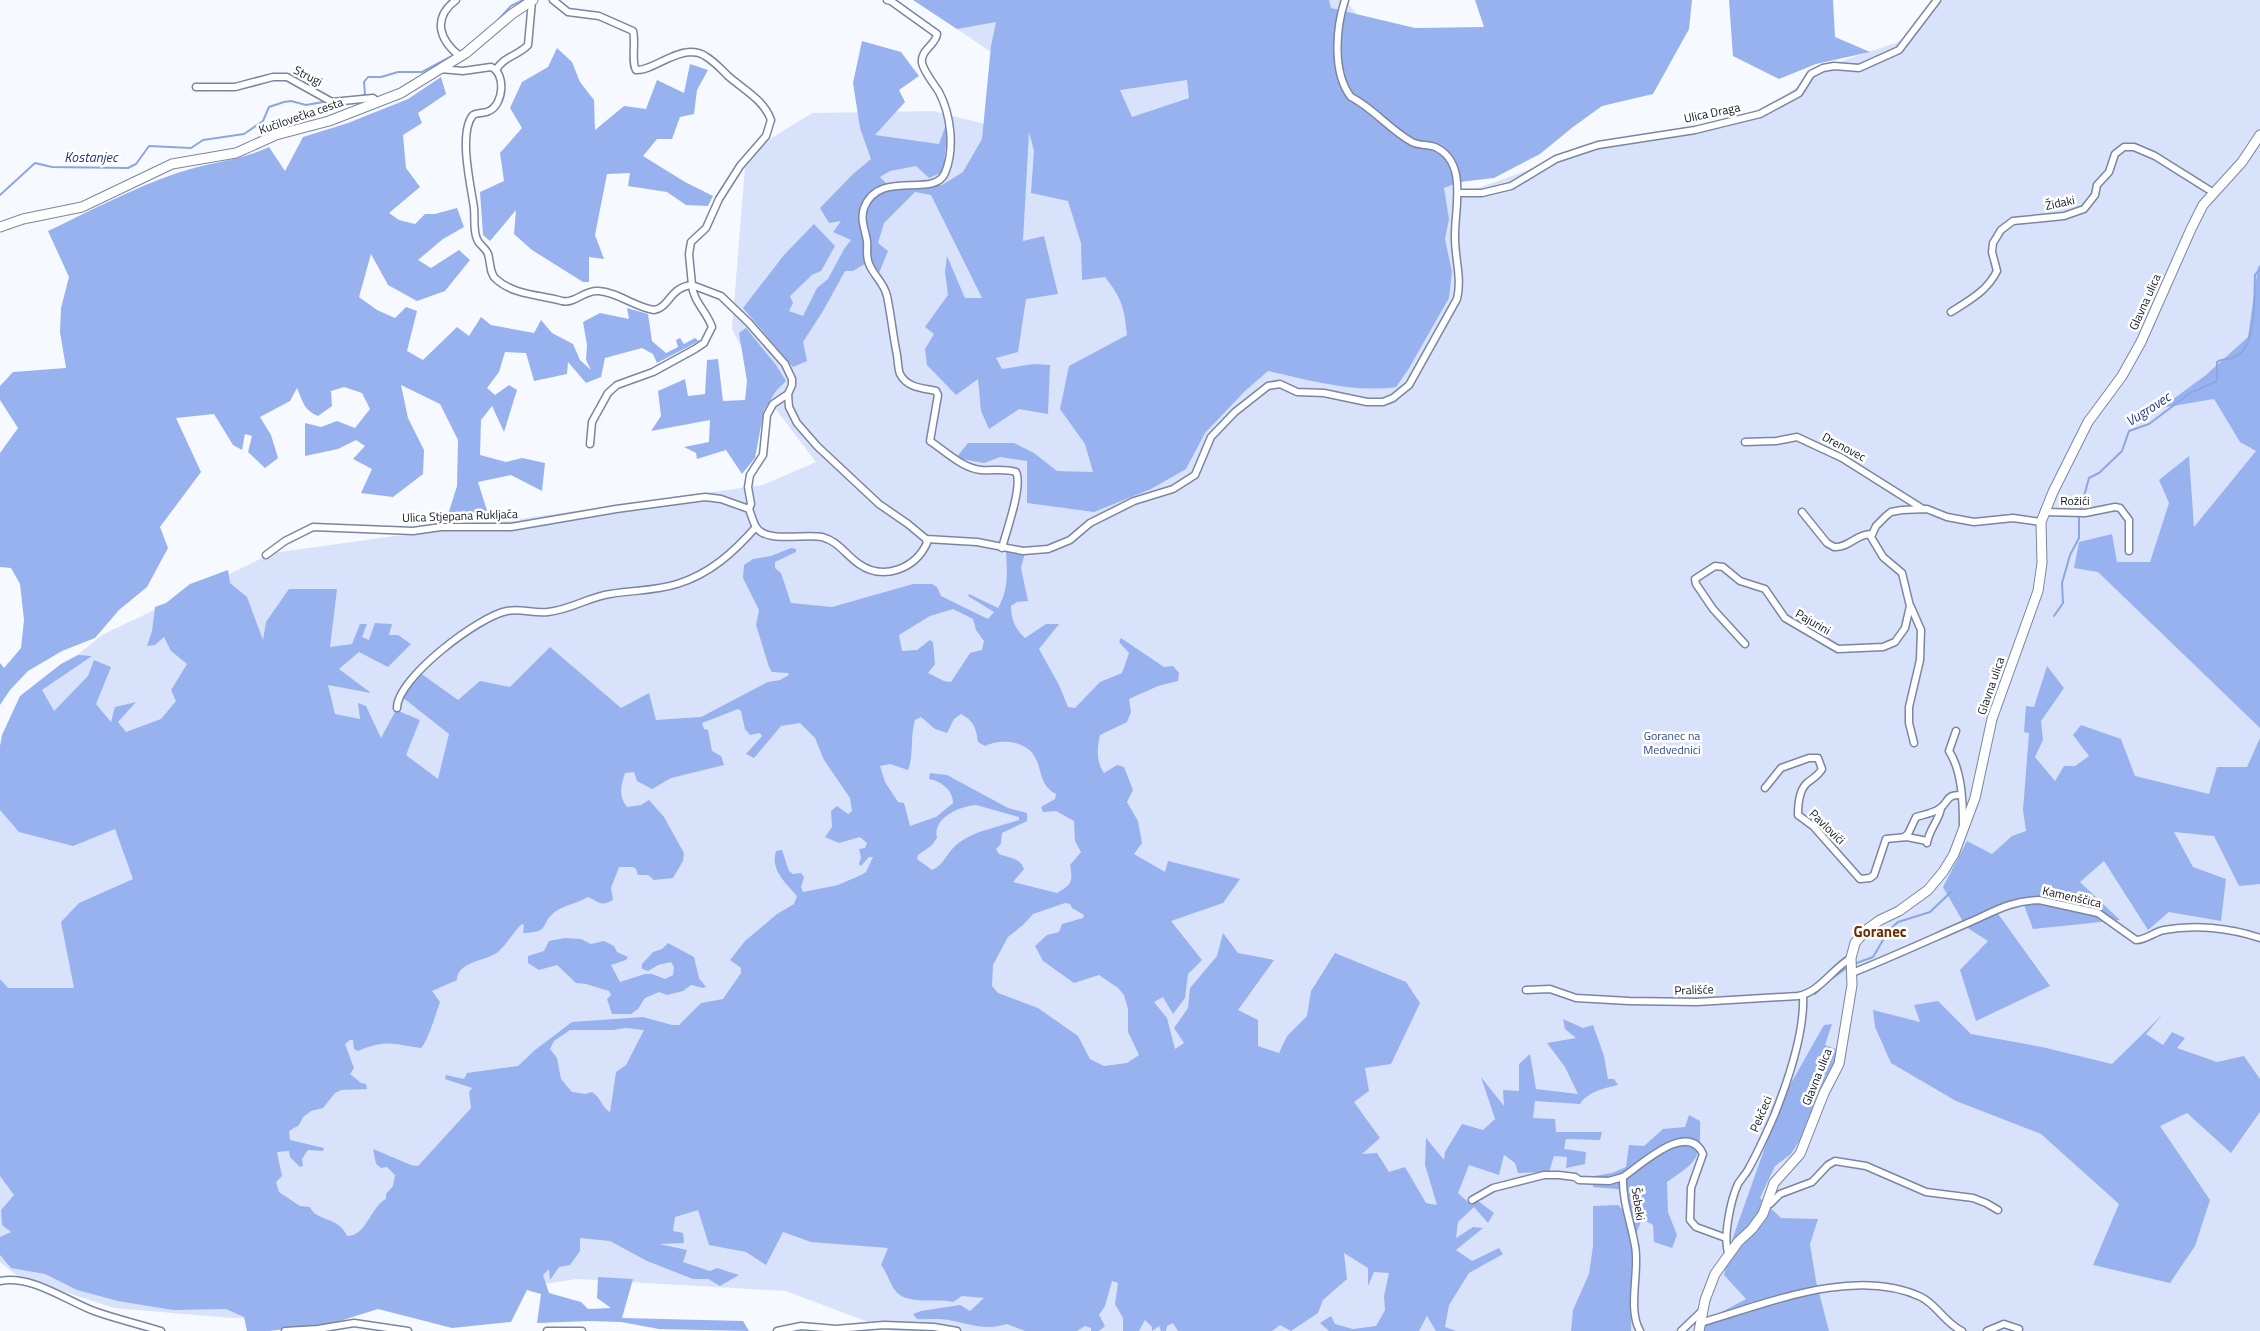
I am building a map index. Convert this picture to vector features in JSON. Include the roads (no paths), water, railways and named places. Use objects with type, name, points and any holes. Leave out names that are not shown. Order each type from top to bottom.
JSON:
[{"type":"street","points":[[456,0],[444,12],[441,33],[447,45],[461,57]]},
{"type":"street","points":[[496,70],[505,58],[520,52],[528,45],[533,0]]},
{"type":"street","name":"Kučilovečka cesta","points":[[0,227],[23,219],[82,206],[172,164],[236,153],[276,135],[329,121],[401,93],[461,57],[533,0]]},
{"type":"street","points":[[554,0],[568,12],[599,16],[633,31],[635,38],[634,65],[636,70],[677,54],[700,53],[712,60],[753,96],[770,115],[771,124],[769,130],[732,177],[712,211],[706,228],[691,242],[689,254],[694,298],[708,316],[712,327],[710,334],[704,343],[695,349],[653,372],[618,385],[608,393],[592,422],[590,444]]},
{"type":"street","points":[[887,0],[937,34],[937,38],[924,53],[922,64],[940,95],[947,113],[949,150],[944,175],[937,182],[930,184],[894,185],[879,189],[871,198],[864,207],[862,227],[867,241],[866,255],[870,267],[881,281],[886,294],[900,373],[913,386],[936,391],[938,395],[930,441],[968,466],[980,470],[1009,470],[1016,472],[1018,475],[1016,492],[1002,548]]},
{"type":"street","points":[[440,70],[464,71],[490,66],[500,74],[501,83],[498,100],[489,111],[473,115],[467,124],[466,135],[476,236],[479,243],[488,253],[491,271],[496,279],[515,289],[562,301],[568,302],[589,292],[599,291],[617,295],[654,310],[661,308],[680,288],[692,285],[722,296],[785,364],[792,379],[792,385],[788,394],[789,407],[797,423],[817,446],[879,504],[926,539],[977,542],[1022,552],[1048,549],[1070,540],[1090,523],[1134,501],[1173,489],[1195,475],[1212,437],[1235,412],[1268,386],[1280,384],[1297,392],[1324,393],[1367,402],[1383,402],[1402,393],[1423,362],[1457,299],[1460,289],[1454,220],[1458,193],[1456,173],[1446,156],[1435,147],[1414,143],[1351,96],[1345,89],[1336,38],[1339,16],[1344,0]]},
{"type":"street","name":"Ulica Draga","points":[[1458,193],[1482,193],[1505,188],[1556,159],[1598,145],[1695,130],[1760,114],[1799,92],[1811,74],[1822,68],[1834,66],[1859,68],[1892,54],[1898,50],[1937,0]]},
{"type":"street","name":"Strugi","points":[[196,87],[235,87],[273,77],[287,77],[332,102],[373,98],[378,102]]},
{"type":"street","name":"Glavna ulica","points":[[1700,1327],[1703,1310],[1715,1274],[1729,1254],[1763,1214],[1774,1183],[1800,1154],[1820,1102],[1838,1064],[1852,985],[1852,963],[1858,938],[1880,920],[1899,911],[1928,890],[1943,872],[1954,854],[1975,798],[1992,719],[2038,590],[2042,563],[2041,522],[2044,512],[2088,422],[2122,376],[2141,342],[2203,206],[2242,162],[2260,135]]},
{"type":"street","name":"Židaki","points":[[1951,312],[1986,288],[1994,277],[1997,271],[1992,252],[1993,243],[2001,230],[2013,221],[2064,216],[2084,209],[2096,195],[2097,185],[2110,172],[2115,154],[2124,147],[2134,147],[2162,160],[2214,193]]},
{"type":"street","points":[[788,394],[773,404],[767,415],[763,455],[750,475],[748,487],[751,504],[749,509],[756,527],[763,533],[784,537],[821,536],[833,541],[867,568],[892,572],[900,570],[916,559],[927,543],[926,539]]},
{"type":"street","name":"Drenovec","points":[[1745,442],[1776,442],[1796,436],[1842,458],[1923,509]]},
{"type":"street","name":"Ulica Stjepana Rukljača","points":[[266,555],[286,541],[313,527],[413,531],[441,527],[511,527],[616,509],[705,497],[721,499],[749,509]]},
{"type":"street","name":"Rožići","points":[[2044,512],[2085,513],[2115,507],[2120,508],[2129,520],[2130,551]]},
{"type":"street","points":[[1802,512],[1827,543],[1834,547],[1848,545],[1863,534],[1871,534],[1891,512],[1923,509],[1974,522],[2013,518],[2041,522]]},
{"type":"street","points":[[397,708],[397,701],[410,678],[446,647],[484,620],[507,610],[548,612],[609,594],[660,589],[680,584],[726,559],[756,527]]},
{"type":"street","name":"Pajurini","points":[[1871,534],[1873,542],[1883,557],[1902,573],[1910,606],[1921,630],[1920,660],[1909,707],[1909,723],[1914,743]]},
{"type":"street","name":"Pajurini","points":[[1745,644],[1713,609],[1696,584],[1695,579],[1715,566],[1723,567],[1740,581],[1764,590],[1786,618],[1816,634],[1838,649],[1875,648],[1895,642],[1905,628],[1910,606]]},
{"type":"street","points":[[1956,731],[1949,751],[1953,758],[1961,795],[1963,831]]},
{"type":"street","name":"Pavlovići","points":[[1765,788],[1780,768],[1815,756],[1818,758],[1822,769],[1817,776],[1805,784],[1800,798],[1798,815],[1813,826],[1860,879],[1874,876],[1886,839],[1904,837]]},
{"type":"street","points":[[1904,837],[1927,842],[1930,831],[1939,818],[1946,798],[1952,795],[1961,795]]},
{"type":"street","points":[[1904,837],[1908,834],[1916,818],[1941,808]]},
{"type":"street","name":"Kamenščica","points":[[1852,963],[1907,951],[1996,908],[2029,900],[2039,900],[2098,913],[2136,940],[2144,939],[2158,931],[2182,927],[2209,928],[2260,938]]},
{"type":"street","points":[[1803,995],[1819,985],[1841,964],[1852,963]]},
{"type":"street","name":"Prališće","points":[[1526,990],[1550,989],[1576,998],[1663,1002],[1697,1002],[1803,995]]},
{"type":"street","name":"Pekčeci","points":[[1729,1254],[1726,1247],[1726,1238],[1738,1184],[1766,1134],[1786,1084],[1799,1042],[1803,995]]},
{"type":"street","points":[[1623,1177],[1651,1156],[1675,1144],[1688,1141],[1696,1144],[1703,1154],[1691,1188],[1690,1220],[1702,1230],[1726,1238]]},
{"type":"street","name":"Glavna ulica","points":[[1767,1204],[1770,1204],[1780,1194],[1812,1182],[1828,1165],[1836,1161],[1866,1166],[1921,1190],[1973,1198],[1998,1210]]},
{"type":"street","name":"Šebeki","points":[[1472,1200],[1493,1188],[1544,1175],[1575,1177],[1579,1180],[1609,1181],[1623,1177],[1624,1202],[1636,1247],[1634,1299],[1637,1326],[1640,1331]]},
{"type":"street","points":[[0,1281],[6,1279],[39,1286],[97,1312],[161,1331]]},
{"type":"street","points":[[1700,1327],[1754,1306],[1832,1287],[1863,1284],[1884,1286],[1920,1297],[1962,1331]]},
{"type":"street","points":[[1681,1331],[1703,1310]]},
{"type":"street","points":[[285,1331],[354,1324],[408,1331]]},
{"type":"street","points":[[1987,1331],[2004,1324],[2019,1329]]},
{"type":"street","points":[[777,1331],[802,1326],[836,1329],[884,1325],[934,1327],[957,1331]]},
{"type":"street","points":[[547,1331],[582,1331]]},
{"type":"waterway","name":"Kostanjec","points":[[498,20],[511,6],[523,0]]},
{"type":"waterway","name":"Kostanjec","points":[[464,49],[489,28]]},
{"type":"waterway","name":"Kostanjec","points":[[362,96],[365,94],[364,82],[368,77],[381,77],[398,72],[422,72],[454,55]]},
{"type":"waterway","name":"Kostanjec","points":[[0,195],[35,163],[52,167],[128,168],[136,164],[149,146],[191,148],[203,140],[244,134],[263,121],[269,107],[284,102],[291,101],[306,105],[323,102],[333,106],[346,103]]},
{"type":"waterway","name":"Vugrovec","points":[[2080,511],[2089,478],[2099,473],[2122,451],[2129,431],[2149,424],[2190,393],[2217,381],[2217,362],[2235,357],[2242,352],[2251,332],[2255,275],[2260,269]]},
{"type":"waterway","name":"Vugrovec","points":[[2054,616],[2063,603],[2062,583],[2070,555],[2079,538],[2079,516]]},
{"type":"waterway","points":[[1854,964],[1873,957],[1889,930],[1898,922],[1930,912],[1951,892]]},
{"type":"waterway","points":[[1827,982],[1848,967]]},
{"type":"waterway","points":[[1815,994],[1822,987]]},
{"type":"district","name":"Goranec","points":[[1880,932]]},
{"type":"park label","name":"Goranec na Medvednici","points":[[1672,743]]}]
